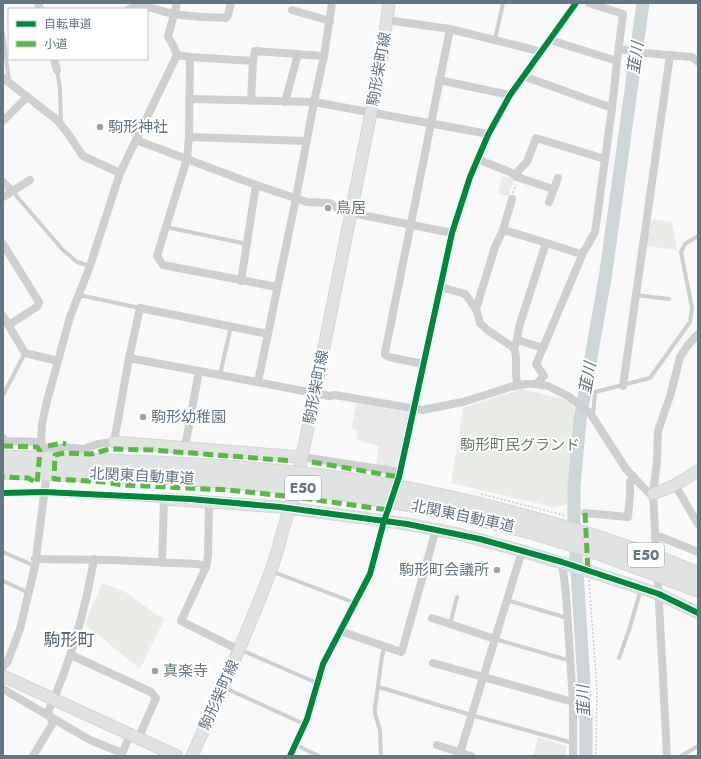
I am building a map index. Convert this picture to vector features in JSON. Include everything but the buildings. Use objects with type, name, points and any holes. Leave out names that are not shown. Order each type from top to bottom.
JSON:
[{"type":"highway","name":"北関東自動車道","points":[[3,458],[187,465],[256,470],[380,485],[450,499],[530,518],[595,544],[698,589]]},
{"type":"highway","name":"北関東自動車道","points":[[3,471],[187,478],[257,483],[379,498],[446,511],[662,560],[698,575]]},
{"type":"street","points":[[3,667],[20,629],[35,563],[48,454],[41,442],[42,424],[58,361],[70,316],[90,266],[120,173],[177,55],[168,37],[177,3]]},
{"type":"street","points":[[130,8],[144,6],[174,14],[226,18],[231,3]]},
{"type":"street","points":[[258,382],[324,56],[332,3]]},
{"type":"street","name":"駒形柴町線","points":[[193,756],[239,650],[271,571],[289,509],[294,497],[371,113],[389,3]]},
{"type":"street","points":[[290,756],[312,706],[323,664],[370,574],[384,520],[400,472],[452,233],[477,159],[488,135],[510,95],[576,3]]},
{"type":"street","points":[[536,384],[544,376],[536,364],[582,252],[595,232],[617,61],[623,50],[623,14],[589,3]]},
{"type":"street","points":[[292,10],[330,20]]},
{"type":"street","points":[[387,20],[450,29],[540,52]]},
{"type":"street","points":[[424,364],[389,357],[385,353],[450,29]]},
{"type":"street","points":[[550,40],[617,61]]},
{"type":"street","points":[[623,50],[692,57],[698,62]]},
{"type":"street","points":[[252,101],[253,61],[255,51],[324,56]]},
{"type":"street","points":[[285,102],[298,54]]},
{"type":"street","points":[[177,55],[253,61]]},
{"type":"street","points":[[623,386],[670,55]]},
{"type":"street","points":[[190,57],[188,99],[189,137],[187,159],[157,254],[161,264],[278,287]]},
{"type":"street","points":[[54,60],[57,70]]},
{"type":"street","points":[[523,76],[612,108]]},
{"type":"street","points":[[6,80],[56,120],[83,156],[120,173]]},
{"type":"street","points":[[439,80],[510,95]]},
{"type":"street","points":[[3,121],[27,97]]},
{"type":"street","points":[[188,99],[314,102],[488,135]]},
{"type":"street","points":[[189,137],[307,141]]},
{"type":"street","points":[[517,177],[518,171],[528,162],[536,138],[605,159]]},
{"type":"street","points":[[136,140],[256,185],[296,198],[310,202],[328,203],[338,210],[351,213],[452,233]]},
{"type":"street","points":[[477,159],[510,172],[517,177],[553,189]]},
{"type":"street","points":[[549,202],[558,178]]},
{"type":"street","points":[[3,197],[30,180]]},
{"type":"street","points":[[3,182],[12,191]]},
{"type":"street","points":[[242,281],[256,185]]},
{"type":"street","points":[[476,309],[495,247],[503,230],[512,199]]},
{"type":"street","points":[[503,230],[530,237],[581,254],[582,252]]},
{"type":"street","points":[[518,386],[515,378],[516,344],[519,328],[546,243]]},
{"type":"street","points":[[3,244],[6,255],[39,302],[38,306],[9,325]]},
{"type":"street","points":[[441,287],[465,294],[476,309],[480,323],[486,329],[516,344],[543,348]]},
{"type":"street","points":[[114,442],[129,358],[140,308],[268,334]]},
{"type":"street","points":[[3,316],[25,353],[58,361]]},
{"type":"street","points":[[656,549],[653,494],[660,426],[671,393],[680,357],[698,334]]},
{"type":"street","points":[[129,358],[329,396],[335,395],[414,409],[429,409],[463,402],[518,386],[536,384],[548,386],[560,391],[576,401],[591,415],[605,438],[634,477],[646,490],[653,494]]},
{"type":"street","points":[[185,447],[199,371]]},
{"type":"street","points":[[3,438],[6,441],[41,442]]},
{"type":"street","points":[[48,454],[65,447],[83,449],[98,444],[114,442],[302,457],[400,472]]},
{"type":"street","points":[[653,494],[675,485],[698,471]]},
{"type":"street","points":[[584,513],[628,517],[630,482],[634,477]]},
{"type":"street","points":[[675,485],[698,524]]},
{"type":"street","points":[[3,493],[44,492],[164,498],[289,509],[384,520],[436,529],[480,539],[564,563],[641,588],[658,589],[698,612]]},
{"type":"street","points":[[162,563],[164,498]]},
{"type":"street","points":[[209,502],[208,556],[206,567],[181,621],[239,650]]},
{"type":"street","points":[[340,631],[401,652],[402,651],[436,529]]},
{"type":"street","points":[[655,537],[661,537],[698,552]]},
{"type":"street","points":[[460,754],[522,551]]},
{"type":"street","points":[[35,563],[94,560],[198,564],[206,567]]},
{"type":"street","points":[[33,756],[53,722],[48,712],[71,655],[91,580],[94,560]]},
{"type":"street","points":[[564,563],[570,658],[573,756]]},
{"type":"street","points":[[658,589],[667,756]]},
{"type":"street","points":[[432,618],[495,639]]},
{"type":"street","points":[[3,689],[90,740],[123,755],[156,698],[151,692],[71,655]]},
{"type":"street","points":[[433,663],[572,702]]},
{"type":"street","points":[[3,676],[177,756]]},
{"type":"street","points":[[437,745],[460,754],[471,756]]},
{"type":"lane","points":[[494,40],[503,3]]},
{"type":"lane","points":[[3,33],[6,80]]},
{"type":"lane","points":[[57,70],[60,90],[61,125]]},
{"type":"lane","points":[[12,191],[63,250],[77,262],[90,266]]},
{"type":"lane","points":[[166,227],[247,244]]},
{"type":"lane","points":[[591,415],[595,392],[650,378],[690,322],[692,308],[682,252],[685,244],[698,236]]},
{"type":"lane","points":[[79,295],[140,308]]},
{"type":"lane","points":[[636,295],[669,299]]},
{"type":"lane","points":[[220,375],[231,326]]},
{"type":"lane","points":[[3,395],[25,353]]},
{"type":"lane","points":[[3,552],[35,563]]},
{"type":"lane","points":[[271,571],[354,603]]},
{"type":"lane","points":[[3,581],[29,593]]},
{"type":"lane","points":[[620,658],[641,588]]},
{"type":"lane","points":[[450,624],[457,597]]},
{"type":"lane","points":[[506,600],[568,618]]},
{"type":"lane","points":[[495,639],[564,659],[570,658]]},
{"type":"lane","points":[[381,756],[381,738],[375,708],[382,656],[385,646]]},
{"type":"lane","points":[[239,650],[317,683]]},
{"type":"lane","points":[[223,687],[305,724]]},
{"type":"lane","points":[[379,687],[471,715],[573,743]]},
{"type":"lane","points":[[296,745],[320,756]]},
{"type":"lane","points":[[682,756],[698,746]]},
{"type":"path","points":[[512,199],[517,177]]},
{"type":"path","points":[[587,570],[597,690],[596,756]]},
{"type":"shaded area","points":[[357,403],[410,413],[396,468],[376,464],[379,446],[356,440],[358,430],[351,428]]},
{"type":"green space","points":[[502,176],[514,179],[509,196],[498,194]]},
{"type":"green space","points":[[651,219],[672,222],[677,250],[646,246]]},
{"type":"green space","name":"駒形町民グランド","points":[[522,389],[568,400],[575,410],[567,504],[554,507],[451,483],[463,408]]},
{"type":"green space","points":[[102,583],[124,591],[155,614],[165,618],[140,669],[85,624]]},
{"type":"green space","points":[[538,737],[566,746],[566,756],[533,756]]},
{"type":"waterway","name":"韮川","points":[[586,756],[586,715],[574,523],[574,487],[580,420],[606,272],[643,3]]},
{"type":"marked path","points":[[48,446],[62,443],[66,444]]},
{"type":"marked path","points":[[3,446],[37,447],[40,451],[37,483],[28,478],[3,477]]},
{"type":"marked path","points":[[285,496],[229,490],[122,485],[104,482],[54,479],[55,455],[64,453],[91,454],[110,449],[152,450],[293,461]]},
{"type":"marked path","points":[[312,462],[399,477]]},
{"type":"marked path","points":[[302,498],[388,510]]},
{"type":"marked path","points":[[585,513],[588,571]]},
{"type":"cycle path","points":[[290,756],[307,719],[323,664],[370,574],[384,521],[399,477],[452,233],[470,177],[488,135],[510,95],[576,3]]},
{"type":"cycle path","points":[[3,493],[44,492],[190,499],[280,507],[407,524],[480,539],[562,562],[659,594],[698,613]]},
{"type":"place","name":"駒形神社","points":[[100,127]]},
{"type":"place","name":"鳥居","points":[[328,208]]},
{"type":"place","name":"駒形幼稚園","points":[[143,417]]},
{"type":"place","name":"駒形町会議所","points":[[497,570]]},
{"type":"place","name":"真楽寺","points":[[155,671]]},
{"type":"district","name":"駒形町","points":[[69,640]]}]
